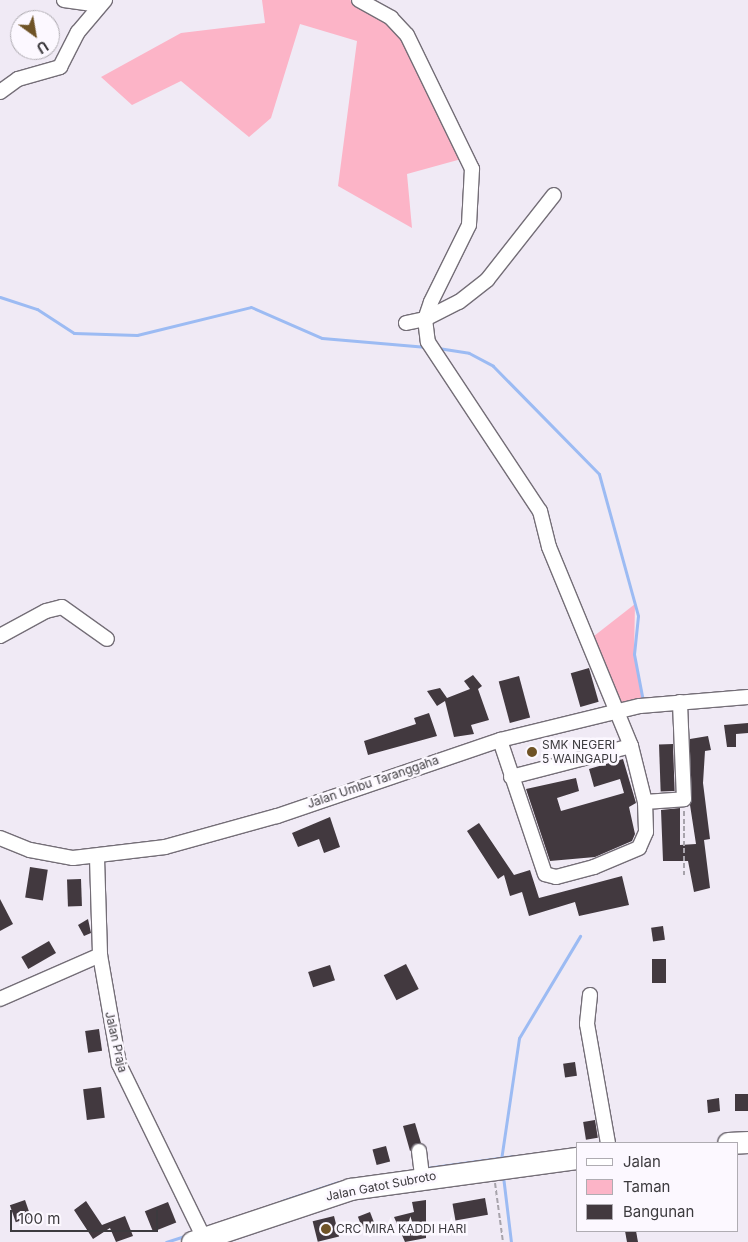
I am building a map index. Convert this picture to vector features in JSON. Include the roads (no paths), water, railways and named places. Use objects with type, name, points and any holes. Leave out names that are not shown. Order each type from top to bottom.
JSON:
[{"type":"highway","name":"Jalan Gatot Subroto","points":[[199,1233],[421,1166],[499,1167],[576,1158]]},
{"type":"street","points":[[64,0],[103,3]]},
{"type":"street","points":[[359,0],[391,18],[407,35],[472,169],[469,225],[425,319],[428,342],[437,359],[535,500],[550,547],[618,710],[631,746],[645,802],[646,832],[631,854],[549,877],[539,865],[500,740]]},
{"type":"street","points":[[0,92],[18,79],[60,67],[78,32],[103,3]]},
{"type":"street","points":[[406,323],[425,319],[487,280],[554,195]]},
{"type":"street","points":[[0,636],[46,611],[62,607],[107,639]]},
{"type":"street","name":"Jalan Umbu Taranggaha","points":[[0,838],[49,855],[97,858],[225,832],[500,740],[618,710],[644,705],[748,697]]},
{"type":"street","points":[[645,802],[684,799],[680,702]]},
{"type":"street","points":[[511,777],[631,746]]},
{"type":"street","name":"Jalan Praja","points":[[97,858],[100,955],[119,1064],[199,1233]]},
{"type":"street","points":[[0,999],[100,955]]},
{"type":"street","points":[[590,995],[587,1024],[608,1142]]},
{"type":"waterway","points":[[0,297],[37,309],[74,333],[137,335],[251,307],[322,338],[427,347]]},
{"type":"waterway","points":[[438,348],[469,353],[493,366],[599,474],[638,616],[634,654],[643,701]]},
{"type":"waterway","points":[[501,1160],[519,1038],[580,936]]},
{"type":"waterway","points":[[426,1168],[514,1156]]},
{"type":"waterway","points":[[503,1176],[511,1242]]},
{"type":"waterway","points":[[282,1201],[338,1182]]},
{"type":"waterway","points":[[166,1242],[187,1235]]},
{"type":"place","name":"SMK NEGERI 5 WAINGAPU","points":[[532,752]]},
{"type":"place","name":"CRC MIRA KADDI HARI","points":[[326,1229]]}]
